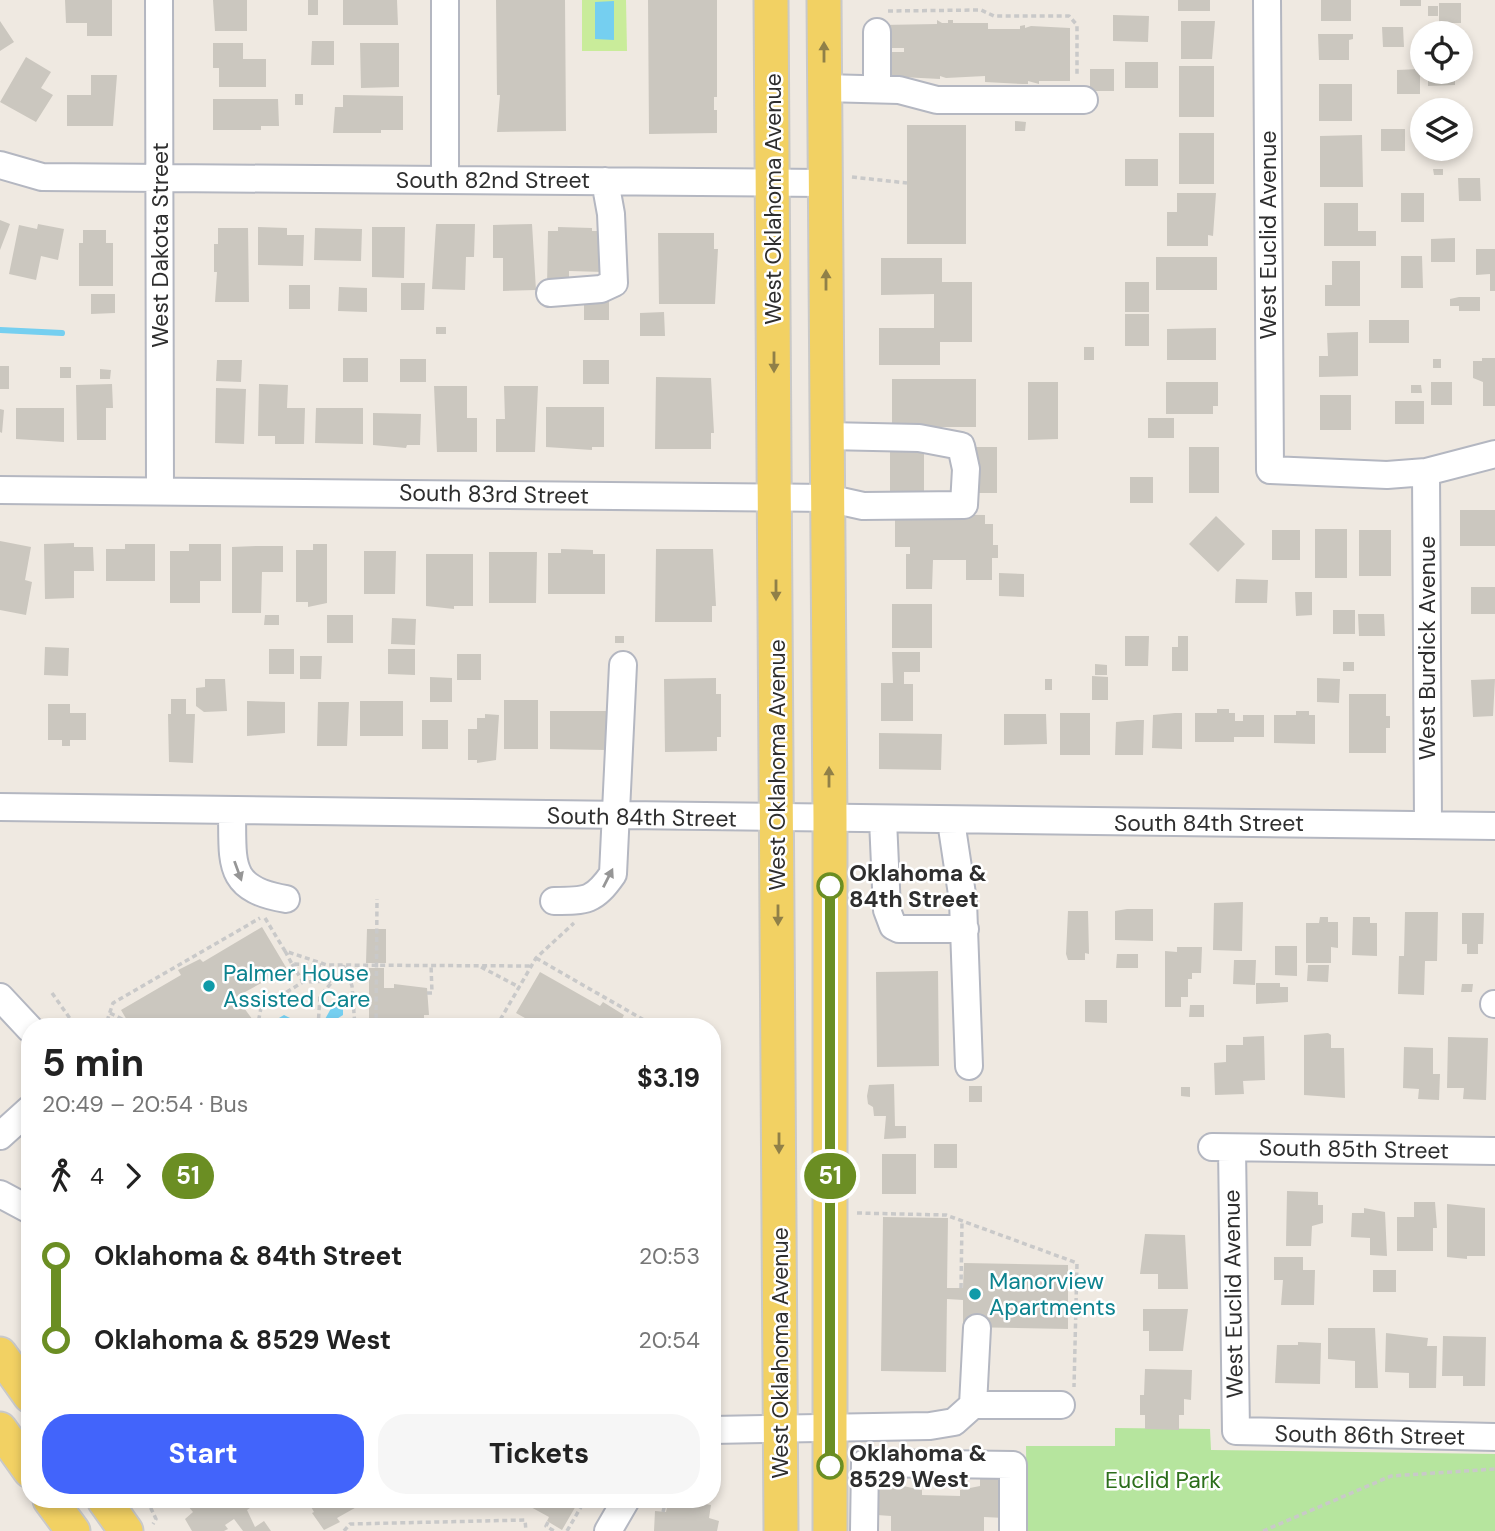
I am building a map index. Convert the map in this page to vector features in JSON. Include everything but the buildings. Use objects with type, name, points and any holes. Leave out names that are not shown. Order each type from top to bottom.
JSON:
[{"type":"main road","name":"West Oklahoma Avenue","points":[[771,0],[781,1531]]},
{"type":"main road","points":[[824,0],[824,88],[836,180],[827,436],[830,1516]]},
{"type":"main road","points":[[0,1354],[21,1383]]},
{"type":"main road","points":[[0,1429],[21,1458]]},
{"type":"main road","points":[[56,1508],[73,1531]]},
{"type":"street","name":"West Dakota Street","points":[[159,0],[160,491]]},
{"type":"street","points":[[445,0],[445,180]]},
{"type":"street","name":"West Euclid Avenue","points":[[1267,0],[1270,470],[1387,475],[1426,472]]},
{"type":"street","points":[[877,32],[877,88]]},
{"type":"street","points":[[824,88],[899,90],[937,100],[1080,100]]},
{"type":"street","name":"South 82nd Street","points":[[0,165],[42,177],[773,183],[836,180]]},
{"type":"street","points":[[550,293],[601,289],[614,283],[611,214],[605,181]]},
{"type":"street","name":"South 83rd Street","points":[[0,491],[827,498],[863,506],[964,505],[966,495],[961,446],[919,438],[827,436]]},
{"type":"street","points":[[1426,472],[1495,454]]},
{"type":"street","name":"West Burdick Avenue","points":[[1426,472],[1428,825]]},
{"type":"street","points":[[554,901],[577,901],[599,894],[613,874],[618,816],[623,665]]},
{"type":"street","name":"South 84th Street","points":[[0,807],[1495,826]]},
{"type":"street","points":[[233,811],[236,869],[244,885],[261,895],[286,899]]},
{"type":"street","points":[[883,820],[887,910],[893,926],[899,929],[965,929]]},
{"type":"street","points":[[951,821],[964,901],[969,1066]]},
{"type":"street","points":[[0,998],[21,1020]]},
{"type":"street","points":[[0,1136],[21,1117]]},
{"type":"street","name":"West Euclid Avenue","points":[[1222,1148],[1234,1424],[1236,1431],[1245,1433]]},
{"type":"street","name":"South 85th Street","points":[[1222,1148],[1495,1151]]},
{"type":"street","points":[[0,1194],[21,1205]]},
{"type":"street","points":[[973,1405],[977,1328]]},
{"type":"street","points":[[721,1430],[930,1426],[954,1422],[973,1405],[1061,1405]]},
{"type":"street","name":"South 86th Street","points":[[1245,1433],[1495,1437]]},
{"type":"street","points":[[864,1531],[865,1464],[1013,1465],[1013,1531]]},
{"type":"street","points":[[830,1516],[864,1500]]},
{"type":"street","points":[[608,1531],[621,1508]]},
{"type":"path","points":[[877,32],[872,25],[877,16],[886,11],[981,10],[994,16],[1069,16],[1077,25],[1080,100]]},
{"type":"path","points":[[836,180],[907,183]]},
{"type":"path","points":[[376,1018],[377,900]]},
{"type":"path","points":[[255,911],[264,916],[303,982]]},
{"type":"path","points":[[107,1018],[113,1003],[264,916]]},
{"type":"path","points":[[501,1018],[537,958],[582,918]]},
{"type":"path","points":[[285,951],[327,965]]},
{"type":"path","points":[[537,958],[640,1018]]},
{"type":"path","points":[[292,964],[531,966]]},
{"type":"path","points":[[318,1018],[320,996],[341,974],[344,965]]},
{"type":"path","points":[[344,965],[352,986],[354,1018]]},
{"type":"path","points":[[427,993],[432,993],[431,965]]},
{"type":"path","points":[[479,966],[519,988]]},
{"type":"path","points":[[259,1018],[261,1008],[303,982],[333,981]]},
{"type":"path","points":[[52,993],[68,1018]]},
{"type":"path","points":[[110,1013],[120,1018]]},
{"type":"path","points":[[853,1213],[946,1215],[1077,1263],[1074,1404],[1061,1405]]},
{"type":"path","points":[[961,1288],[962,1221]]},
{"type":"path","points":[[1264,1531],[1391,1476],[1495,1469]]},
{"type":"path","points":[[121,1522],[156,1519],[151,1508]]},
{"type":"path","points":[[568,1531],[581,1508]]},
{"type":"path","points":[[663,1512],[664,1508]]},
{"type":"path","points":[[344,1531],[350,1524],[525,1520],[526,1531]]},
{"type":"path","points":[[548,1522],[545,1526],[554,1531]]},
{"type":"green space","points":[[582,0],[626,0],[627,51],[582,51]]},
{"type":"green space","name":"Euclid Park","points":[[1115,1428],[1210,1429],[1211,1450],[1495,1454],[1495,1531],[1027,1531],[1026,1446],[1115,1446]]},
{"type":"water","points":[[614,1],[614,40],[595,39],[595,2]]},
{"type":"water","points":[[339,1002],[343,1007],[343,1015],[338,1018],[326,1018],[334,1003]]},
{"type":"waterway","points":[[0,330],[62,333]]},
{"type":"bus line","name":"51","points":[[830,886],[830,1466]]},
{"type":"place","name":"Oklahoma & 84th Street","points":[[830,886]]},
{"type":"place","name":"Palmer House Assisted Care","points":[[209,986]]},
{"type":"place","name":"Manorview Apartments","points":[[975,1294]]},
{"type":"place","name":"Oklahoma & 8529 West","points":[[830,1466]]}]
